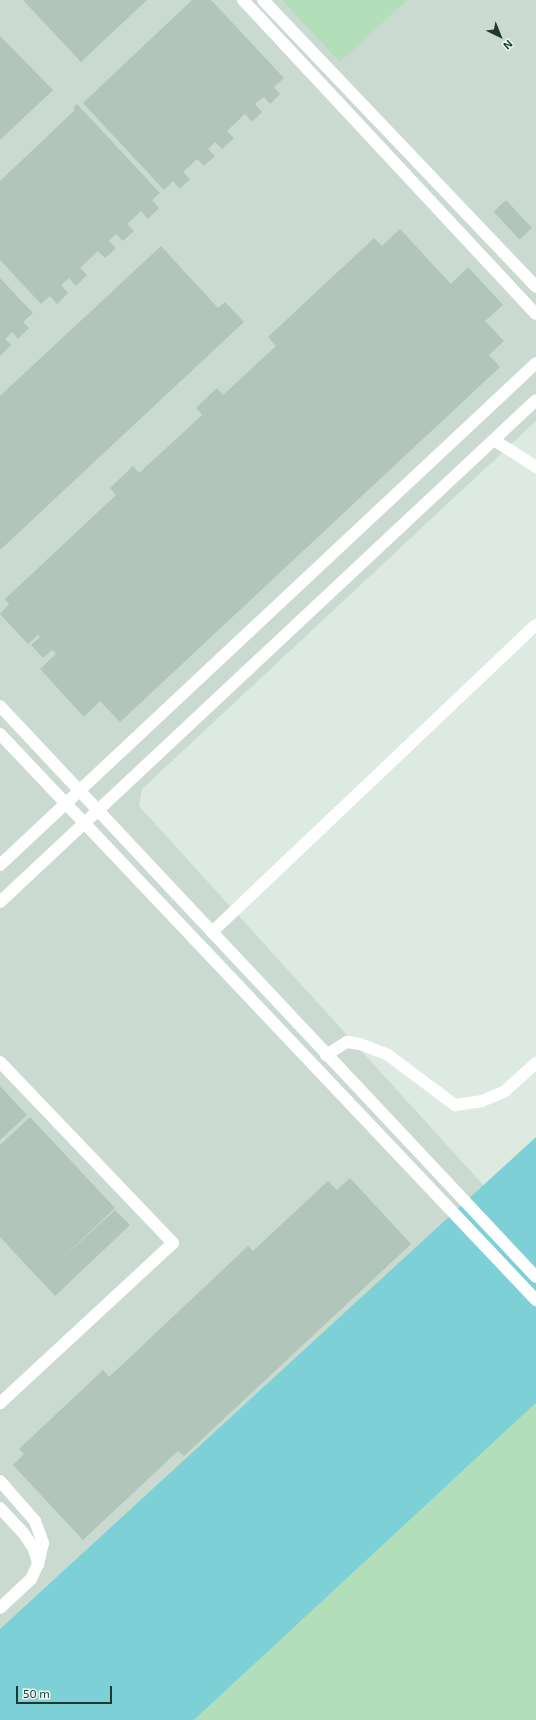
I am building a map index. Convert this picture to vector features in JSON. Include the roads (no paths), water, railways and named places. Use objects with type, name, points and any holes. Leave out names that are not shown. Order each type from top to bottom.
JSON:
[{"type":"street","points":[[243,0],[536,314]]},
{"type":"street","points":[[264,0],[536,287]]},
{"type":"street","points":[[0,865],[536,363]]},
{"type":"street","points":[[0,902],[84,824],[99,812],[536,400]]},
{"type":"street","points":[[494,440],[536,467]]},
{"type":"street","points":[[212,932],[536,625]]},
{"type":"street","points":[[0,706],[457,1195],[536,1277]]},
{"type":"street","points":[[0,734],[536,1300]]},
{"type":"street","points":[[326,1054],[347,1042],[360,1044],[388,1055],[455,1105],[482,1101],[505,1091],[536,1063]]},
{"type":"street","points":[[0,1062],[173,1243],[0,1403]]},
{"type":"street","points":[[0,1481],[35,1521],[43,1543],[38,1564],[31,1579],[0,1608]]},
{"type":"street","points":[[0,1508],[24,1534],[34,1549],[38,1564]]},
{"type":"water","points":[[536,1137],[536,1403],[194,1720],[0,1720],[0,1629]]}]
